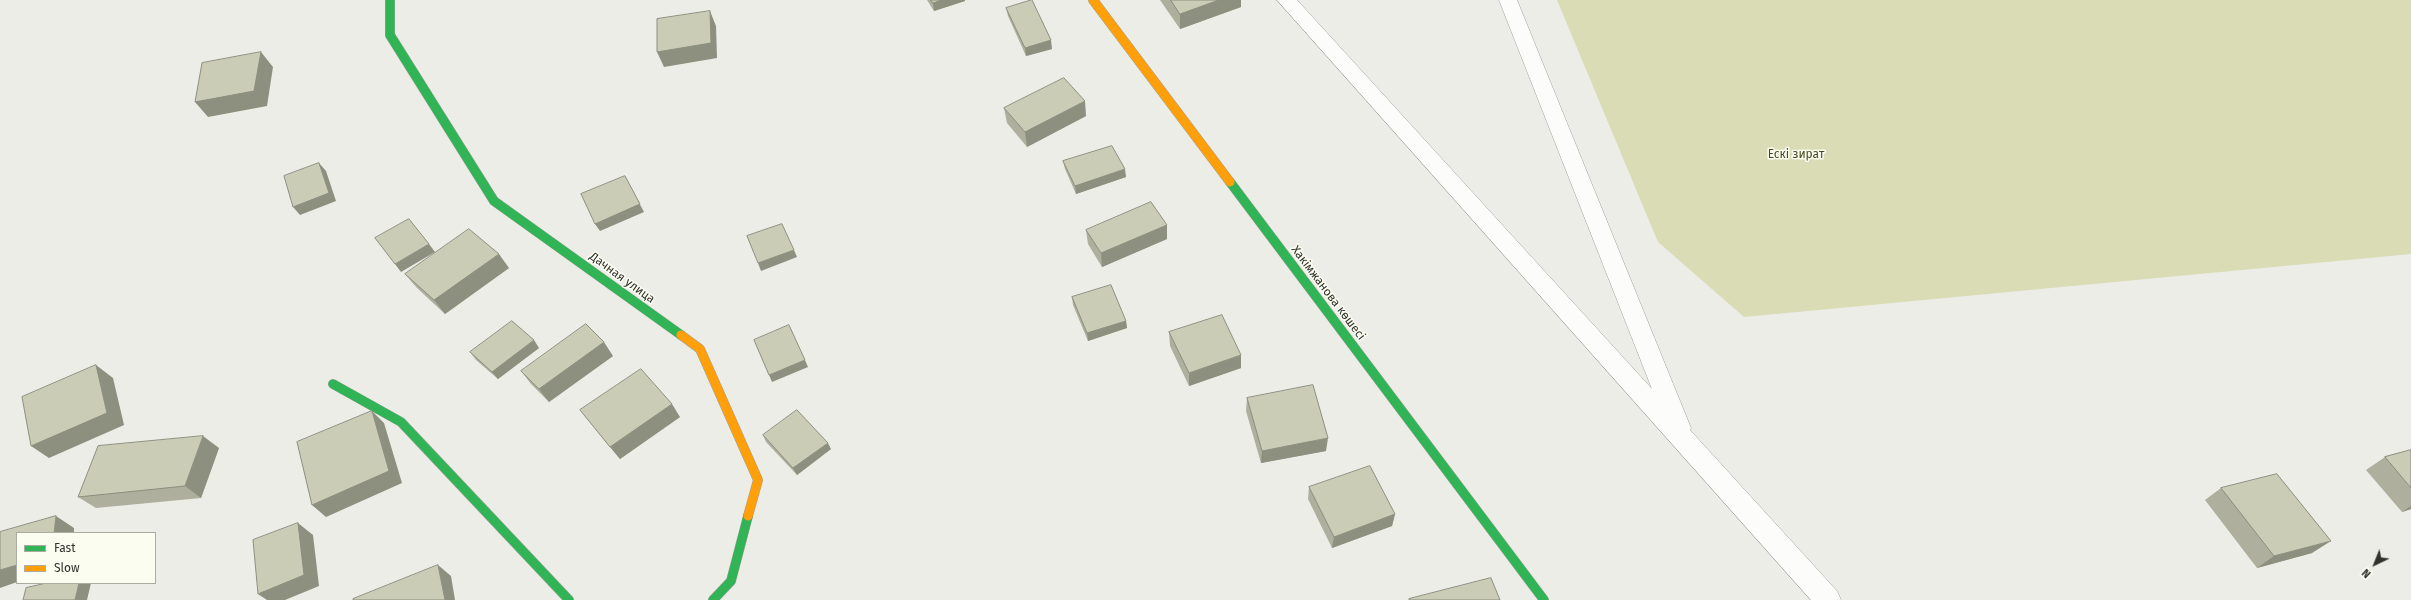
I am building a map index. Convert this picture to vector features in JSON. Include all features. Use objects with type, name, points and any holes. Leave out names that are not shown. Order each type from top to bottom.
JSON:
[{"type":"street","name":"Дачная улица","points":[[390,0],[390,35],[494,201],[700,350],[758,480],[731,581],[713,600]]},
{"type":"street","name":"Хакімжанова көшесі","points":[[1093,0],[1544,600]]},
{"type":"street","points":[[333,384],[400,422],[569,600]]},
{"type":"lane","points":[[1286,0],[1828,600]]},
{"type":"lane","points":[[1508,0],[1684,441]]},
{"type":"green space","name":"Ескі зират","points":[[1557,0],[2411,0],[2411,254],[1744,317],[1658,242]]},
{"type":"building","points":[[931,0],[942,0],[933,3]]},
{"type":"building","points":[[1032,0],[1051,40],[1025,48],[1006,8]]},
{"type":"building","points":[[1171,0],[1219,0],[1180,14]]},
{"type":"building","points":[[710,11],[711,43],[657,52],[657,19]]},
{"type":"building","points":[[261,52],[254,91],[195,102],[202,63]]},
{"type":"building","points":[[1064,78],[1085,101],[1025,132],[1004,108]]},
{"type":"building","points":[[1112,146],[1125,169],[1075,186],[1063,161]]},
{"type":"building","points":[[319,163],[329,193],[293,207],[284,176]]},
{"type":"building","points":[[625,176],[640,204],[595,224],[581,194]]},
{"type":"building","points":[[1151,202],[1167,225],[1101,253],[1086,230]]},
{"type":"building","points":[[409,219],[429,244],[395,264],[375,238]]},
{"type":"building","points":[[782,224],[794,250],[758,263],[747,236]]},
{"type":"building","points":[[469,229],[499,254],[434,300],[405,274]]},
{"type":"building","points":[[1111,285],[1126,321],[1087,333],[1072,297]]},
{"type":"building","points":[[1222,315],[1241,355],[1189,373],[1169,332]]},
{"type":"building","points":[[512,321],[534,340],[492,372],[470,352]]},
{"type":"building","points":[[586,324],[604,342],[539,389],[521,371]]},
{"type":"building","points":[[789,325],[805,360],[769,375],[754,340]]},
{"type":"building","points":[[96,365],[107,413],[31,446],[22,397]]},
{"type":"building","points":[[641,369],[672,404],[610,447],[580,410]]},
{"type":"building","points":[[1313,385],[1328,438],[1262,451],[1247,398]]},
{"type":"building","points":[[797,410],[828,443],[793,468],[763,435]]},
{"type":"building","points":[[372,411],[389,471],[312,505],[297,442]]},
{"type":"building","points":[[203,436],[185,486],[78,497],[98,446]]},
{"type":"building","points":[[2411,450],[2411,488],[2385,457]]},
{"type":"building","points":[[1370,466],[1395,514],[1334,537],[1309,487]]},
{"type":"building","points":[[2277,474],[2331,541],[2274,556],[2221,488]]},
{"type":"building","points":[[56,516],[54,532],[16,532],[16,565],[0,570],[0,532]]},
{"type":"building","points":[[298,523],[304,575],[258,594],[253,540]]},
{"type":"building","points":[[438,565],[445,600],[353,600],[353,599]]},
{"type":"building","points":[[1491,578],[1500,600],[1409,600],[1409,599]]},
{"type":"building","points":[[43,584],[79,584],[75,600],[23,600],[26,588]]},
{"type":"traffic: fast","points":[[390,0],[390,35],[494,201],[681,335]]},
{"type":"traffic: fast","points":[[1230,182],[1544,600]]},
{"type":"traffic: fast","points":[[333,384],[401,422],[569,600]]},
{"type":"traffic: fast","points":[[713,600],[731,581],[748,516]]},
{"type":"traffic: slow","points":[[1093,0],[1230,182]]},
{"type":"traffic: slow","points":[[681,335],[700,349],[758,480],[748,516]]}]
